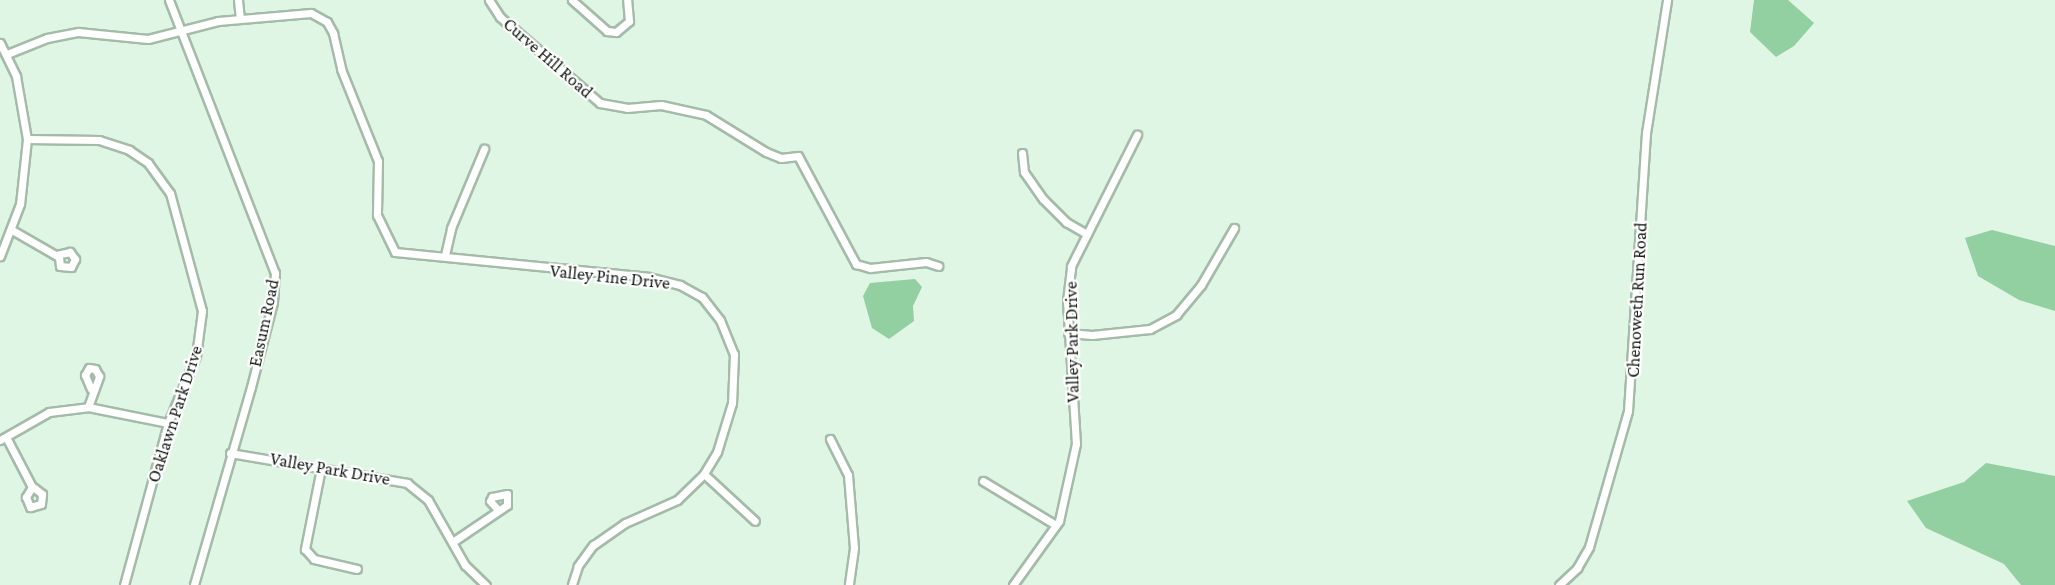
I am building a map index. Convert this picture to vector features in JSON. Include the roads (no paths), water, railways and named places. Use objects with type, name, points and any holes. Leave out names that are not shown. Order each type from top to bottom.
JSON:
[{"type":"street","name":"Easum Road","points":[[169,0],[276,273],[273,302],[194,585]]},
{"type":"street","points":[[7,54],[63,34],[96,32],[148,39],[240,18],[238,0]]},
{"type":"street","name":"Curve Hill Road","points":[[489,0],[500,17],[595,101],[627,108],[661,105],[706,115],[766,153],[782,158],[798,156],[856,264],[870,268],[926,262],[938,266]]},
{"type":"street","points":[[572,0],[608,31],[616,32],[629,21],[627,0]]},
{"type":"street","name":"Chenoweth Run Road","points":[[1559,585],[1577,568],[1589,547],[1628,411],[1646,133],[1667,0]]},
{"type":"street","name":"Valley Pine Drive","points":[[240,18],[304,12],[316,15],[330,27],[341,69],[378,161],[377,215],[395,252],[445,255],[515,267],[662,279],[702,297],[727,332],[735,369],[727,426],[704,474],[677,500],[625,522],[600,538],[578,566],[572,585]]},
{"type":"street","points":[[0,43],[7,54],[22,96],[27,139],[24,184],[12,230],[0,256]]},
{"type":"street","name":"Valley Park Drive","points":[[1013,585],[1056,525],[1076,444],[1068,333],[1071,266],[1137,135]]},
{"type":"street","name":"Oaklawn Park Drive","points":[[27,139],[99,140],[120,146],[148,163],[170,193],[202,311],[202,330],[196,356],[168,423],[124,585]]},
{"type":"street","points":[[445,255],[451,228],[484,149]]},
{"type":"street","points":[[1022,153],[1024,172],[1043,199],[1065,222],[1087,234]]},
{"type":"street","points":[[1068,333],[1092,335],[1150,329],[1176,315],[1201,285],[1234,228]]},
{"type":"street","points":[[12,230],[59,257],[60,266],[70,267],[75,259],[70,252],[56,255]]},
{"type":"street","points":[[88,407],[92,389]]},
{"type":"street","points":[[33,487],[42,494],[41,504],[30,507],[26,497],[32,487],[3,439],[49,412],[88,407],[168,423]]},
{"type":"street","points":[[830,439],[848,475],[854,548],[849,585]]},
{"type":"street","name":"Valley Park Drive","points":[[230,453],[407,483],[428,500],[454,541],[465,565],[486,585]]},
{"type":"street","points":[[321,468],[305,549],[314,559],[357,569]]},
{"type":"street","points":[[704,474],[755,520]]},
{"type":"street","points":[[983,481],[1056,525]]},
{"type":"street","points":[[454,541],[498,510]]}]
